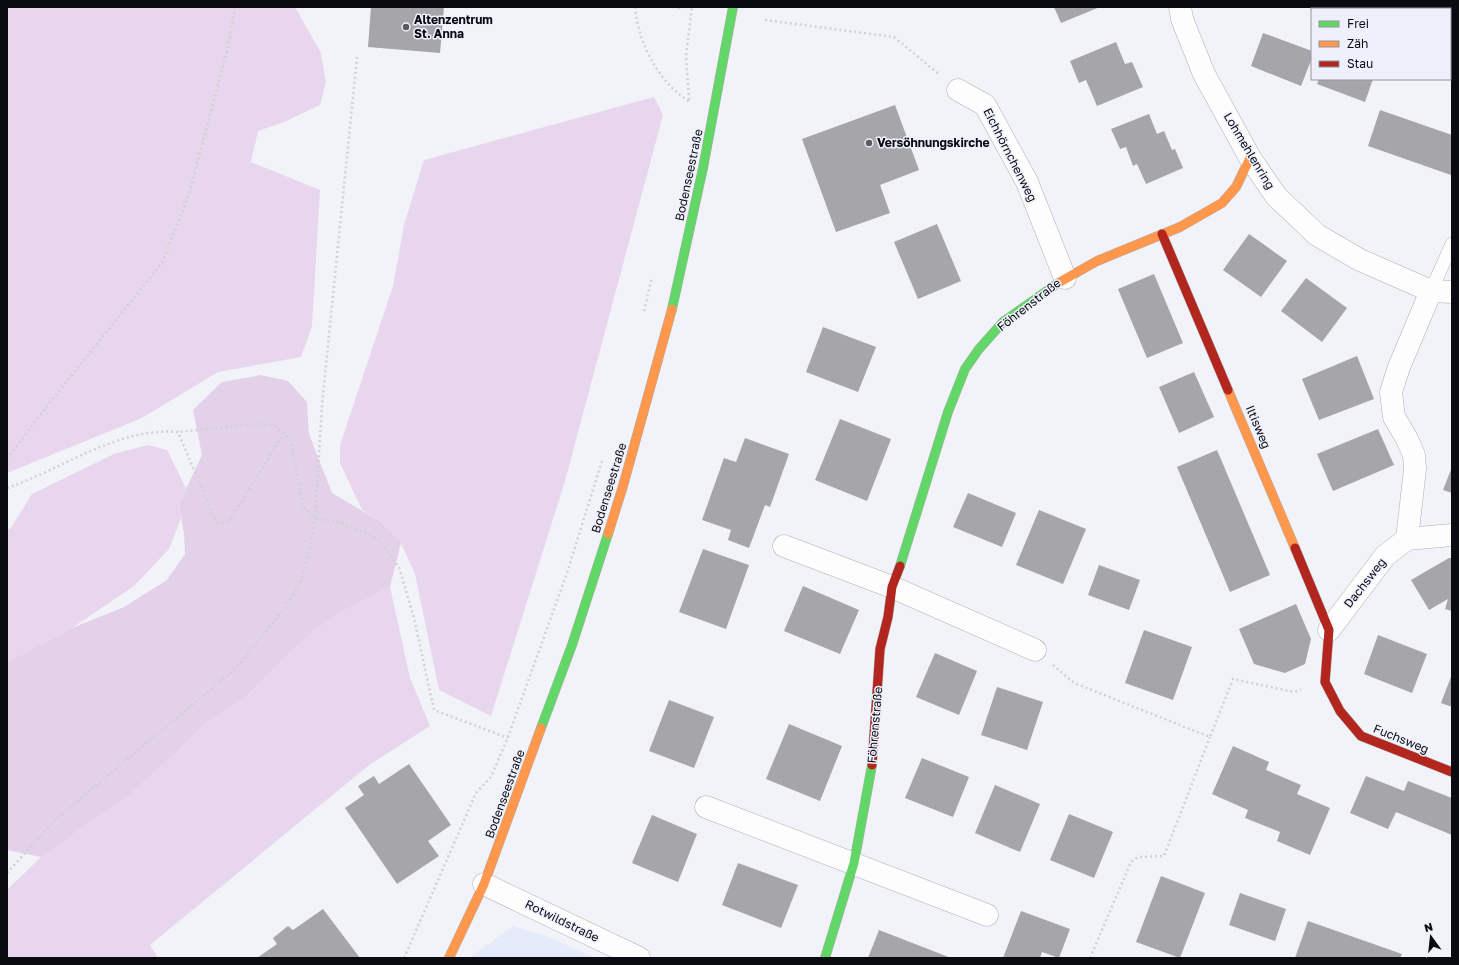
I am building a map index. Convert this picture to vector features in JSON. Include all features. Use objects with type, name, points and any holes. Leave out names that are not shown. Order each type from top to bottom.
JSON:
[{"type":"street","name":"Bodenseestraße","points":[[449,958],[484,884],[535,747],[572,644],[623,486],[676,294],[715,108],[733,7]]},
{"type":"street","name":"Lohmehlenring","points":[[1180,7],[1182,19],[1204,74],[1250,158],[1276,196],[1317,235],[1360,260],[1442,292]]},
{"type":"street","name":"Eichhörnchenweg","points":[[958,90],[985,105],[1027,182],[1065,278]]},
{"type":"street","name":"Föhrenstraße","points":[[825,958],[854,863],[871,773],[880,650],[888,617],[892,587],[906,551],[948,412],[965,369],[979,349],[1003,322],[1065,278],[1097,262],[1180,227],[1222,203],[1236,187],[1250,158]]},
{"type":"street","name":"Iltisweg","points":[[1162,234],[1329,630]]},
{"type":"street","points":[[1442,292],[1399,367],[1391,392],[1394,417],[1407,439],[1414,455],[1407,539],[1452,535]]},
{"type":"street","name":"Dachsweg","points":[[1329,630],[1385,556],[1407,539]]},
{"type":"street","points":[[784,546],[892,587],[1035,650]]},
{"type":"street","points":[[1325,682],[1329,630]]},
{"type":"street","name":"Fuchsweg","points":[[1325,682],[1340,711],[1361,736],[1452,772]]},
{"type":"street","points":[[706,807],[987,915]]},
{"type":"street","name":"Rotwildstraße","points":[[484,884],[639,958]]},
{"type":"lane","points":[[1442,292],[1452,244]]},
{"type":"path","points":[[7,459],[47,406],[162,263],[189,194],[228,47],[235,7]]},
{"type":"path","points":[[635,7],[636,23],[647,52],[667,84],[689,101],[715,108]]},
{"type":"path","points":[[673,7],[683,9]]},
{"type":"path","points":[[688,109],[689,101],[686,56],[692,7]]},
{"type":"path","points":[[765,20],[894,37],[958,90]]},
{"type":"path","points":[[7,873],[56,820],[236,668],[286,607],[301,581],[310,548],[315,518],[322,405],[357,57]]},
{"type":"path","points":[[643,315],[653,276]]},
{"type":"path","points":[[7,488],[128,437],[164,431],[178,432],[256,424],[274,425],[291,441],[303,507],[315,518],[341,523],[378,539],[399,567],[414,618],[434,710],[535,747]]},
{"type":"path","points":[[178,432],[216,522],[223,523],[230,520],[283,434]]},
{"type":"path","points":[[404,958],[476,793],[491,777],[508,738],[567,573],[603,459]]},
{"type":"path","points":[[1035,650],[1074,683],[1210,737]]},
{"type":"path","points":[[1090,958],[1131,862],[1138,857],[1164,856],[1233,679],[1294,692],[1325,682]]},
{"type":"shaded area","points":[[7,7],[295,7],[321,53],[326,82],[320,105],[284,122],[258,131],[251,162],[320,190],[312,326],[301,357],[218,372],[142,418],[7,473]]},
{"type":"shaded area","points":[[654,97],[663,115],[565,481],[491,716],[439,690],[415,574],[401,543],[381,522],[362,510],[340,463],[340,445],[393,286],[404,225],[424,160]]},
{"type":"shaded area","points":[[261,375],[288,381],[307,402],[309,434],[332,493],[381,522],[401,543],[390,587],[347,609],[314,631],[275,667],[247,696],[207,722],[179,750],[127,797],[41,857],[7,850],[7,662],[72,628],[124,607],[167,580],[185,554],[184,534],[179,504],[202,455],[193,410],[222,382]]},
{"type":"shaded area","points":[[148,445],[167,450],[186,488],[179,504],[181,518],[169,549],[134,586],[72,628],[7,662],[7,530],[11,528],[32,494],[114,454]]},
{"type":"shaded area","points":[[390,587],[410,678],[430,726],[369,765],[150,945],[158,958],[7,958],[7,890],[41,857],[127,797],[179,750],[207,722],[247,696],[275,667],[314,631],[347,609]]},
{"type":"shaded area","points":[[513,926],[543,935],[597,958],[469,958]]},
{"type":"building","name":"Altenzentrum St. Anna","points":[[371,7],[444,7],[440,53],[368,47]]},
{"type":"building","points":[[1054,7],[1100,7],[1061,23]]},
{"type":"building","points":[[1452,9],[1452,32],[1451,32]]},
{"type":"building","points":[[1263,33],[1311,51],[1311,61],[1301,86],[1251,66]]},
{"type":"building","points":[[1116,42],[1125,64],[1132,62],[1143,87],[1097,106],[1086,80],[1079,83],[1070,61]]},
{"type":"building","points":[[1319,80],[1373,80],[1365,102],[1317,84]]},
{"type":"building","points":[[895,105],[919,170],[880,185],[890,213],[836,232],[802,139]]},
{"type":"building","points":[[1380,110],[1452,135],[1451,175],[1368,146]]},
{"type":"building","points":[[1149,114],[1157,134],[1164,131],[1172,150],[1175,149],[1183,168],[1146,184],[1137,164],[1133,166],[1126,147],[1120,149],[1111,129]]},
{"type":"building","points":[[937,224],[961,281],[918,299],[894,242]]},
{"type":"building","points":[[1249,234],[1287,261],[1261,297],[1223,270]]},
{"type":"building","points":[[1154,274],[1183,343],[1147,358],[1118,289]]},
{"type":"building","points":[[1306,278],[1347,308],[1322,342],[1281,311]]},
{"type":"building","points":[[823,327],[876,347],[858,392],[806,372]]},
{"type":"building","points":[[1357,356],[1374,399],[1319,420],[1302,379]]},
{"type":"building","points":[[1194,372],[1214,417],[1179,433],[1159,387]]},
{"type":"building","points":[[840,419],[891,439],[867,501],[815,480]]},
{"type":"building","points":[[1378,429],[1394,465],[1333,491],[1317,454]]},
{"type":"building","points":[[745,438],[789,454],[770,507],[765,505],[749,548],[728,540],[731,530],[702,520],[724,458],[736,462]]},
{"type":"building","points":[[1217,450],[1270,575],[1230,592],[1177,467]]},
{"type":"building","points":[[1452,467],[1452,493],[1443,490]]},
{"type":"building","points":[[968,493],[1016,513],[1002,547],[953,527]]},
{"type":"building","points":[[1039,510],[1086,529],[1063,584],[1016,565]]},
{"type":"building","points":[[703,549],[749,565],[726,629],[679,612]]},
{"type":"building","points":[[1449,558],[1452,558],[1452,611],[1445,609],[1448,599],[1429,610],[1411,580]]},
{"type":"building","points":[[1099,565],[1140,580],[1129,610],[1088,595]]},
{"type":"building","points":[[803,586],[859,610],[840,654],[784,631]]},
{"type":"building","points":[[1296,604],[1311,639],[1305,664],[1285,673],[1254,664],[1239,629]]},
{"type":"building","points":[[1144,630],[1192,647],[1173,700],[1125,683]]},
{"type":"building","points":[[1378,635],[1427,654],[1412,693],[1364,674]]},
{"type":"building","points":[[935,653],[977,671],[959,715],[916,697]]},
{"type":"building","points":[[1452,674],[1452,707],[1441,703]]},
{"type":"building","points":[[997,687],[1043,702],[1027,750],[981,735]]},
{"type":"building","points":[[669,700],[714,717],[694,768],[649,751]]},
{"type":"building","points":[[789,724],[842,746],[820,801],[766,779]]},
{"type":"building","points":[[1233,746],[1269,762],[1266,770],[1301,785],[1297,794],[1330,808],[1310,855],[1277,841],[1280,832],[1245,818],[1248,810],[1212,794]]},
{"type":"building","points":[[922,758],[969,777],[953,817],[905,798]]},
{"type":"building","points":[[409,764],[451,825],[428,841],[439,856],[397,884],[345,808],[364,795],[358,786],[374,776],[379,784]]},
{"type":"building","points":[[1366,776],[1404,791],[1408,781],[1452,798],[1452,835],[1396,812],[1388,829],[1350,813]]},
{"type":"building","points":[[995,785],[1040,804],[1020,852],[975,833]]},
{"type":"building","points":[[1069,814],[1113,832],[1094,878],[1050,860]]},
{"type":"building","points":[[652,815],[697,834],[678,882],[632,863]]},
{"type":"building","points":[[738,863],[798,885],[781,928],[722,905]]},
{"type":"building","points":[[1161,876],[1205,893],[1180,958],[1136,942]]},
{"type":"building","points":[[1240,893],[1286,909],[1275,941],[1229,925]]},
{"type":"building","points":[[323,909],[360,958],[257,958],[277,944],[273,938],[288,926],[293,930]]},
{"type":"building","points":[[1021,911],[1070,929],[1059,958],[1042,952],[1040,958],[1003,958]]},
{"type":"building","points":[[1308,921],[1402,954],[1400,958],[1295,958]]},
{"type":"building","points":[[879,930],[928,949],[951,958],[868,958]]},
{"type":"traffic: fast","points":[[672,309],[703,168],[733,7]]},
{"type":"traffic: fast","points":[[900,566],[948,412],[965,369],[979,349],[1003,322],[1058,283]]},
{"type":"traffic: fast","points":[[541,728],[572,645],[608,534]]},
{"type":"traffic: fast","points":[[825,958],[854,863],[872,765]]},
{"type":"traffic: slow","points":[[1058,283],[1097,261],[1180,227],[1222,203],[1236,187],[1250,158]]},
{"type":"traffic: slow","points":[[608,534],[623,486],[672,309]]},
{"type":"traffic: slow","points":[[1228,390],[1295,548]]},
{"type":"traffic: slow","points":[[449,958],[484,884],[541,728]]},
{"type":"traffic: jam","points":[[1162,234],[1228,390]]},
{"type":"traffic: jam","points":[[1295,548],[1329,630],[1325,682],[1340,711],[1361,736],[1452,772]]},
{"type":"traffic: jam","points":[[872,765],[880,649],[888,617],[892,587],[900,566]]},
{"type":"place","name":"Altenzentrum St. Anna","points":[[406,27]]},
{"type":"place","name":"Versöhnungskirche","points":[[869,143]]}]
